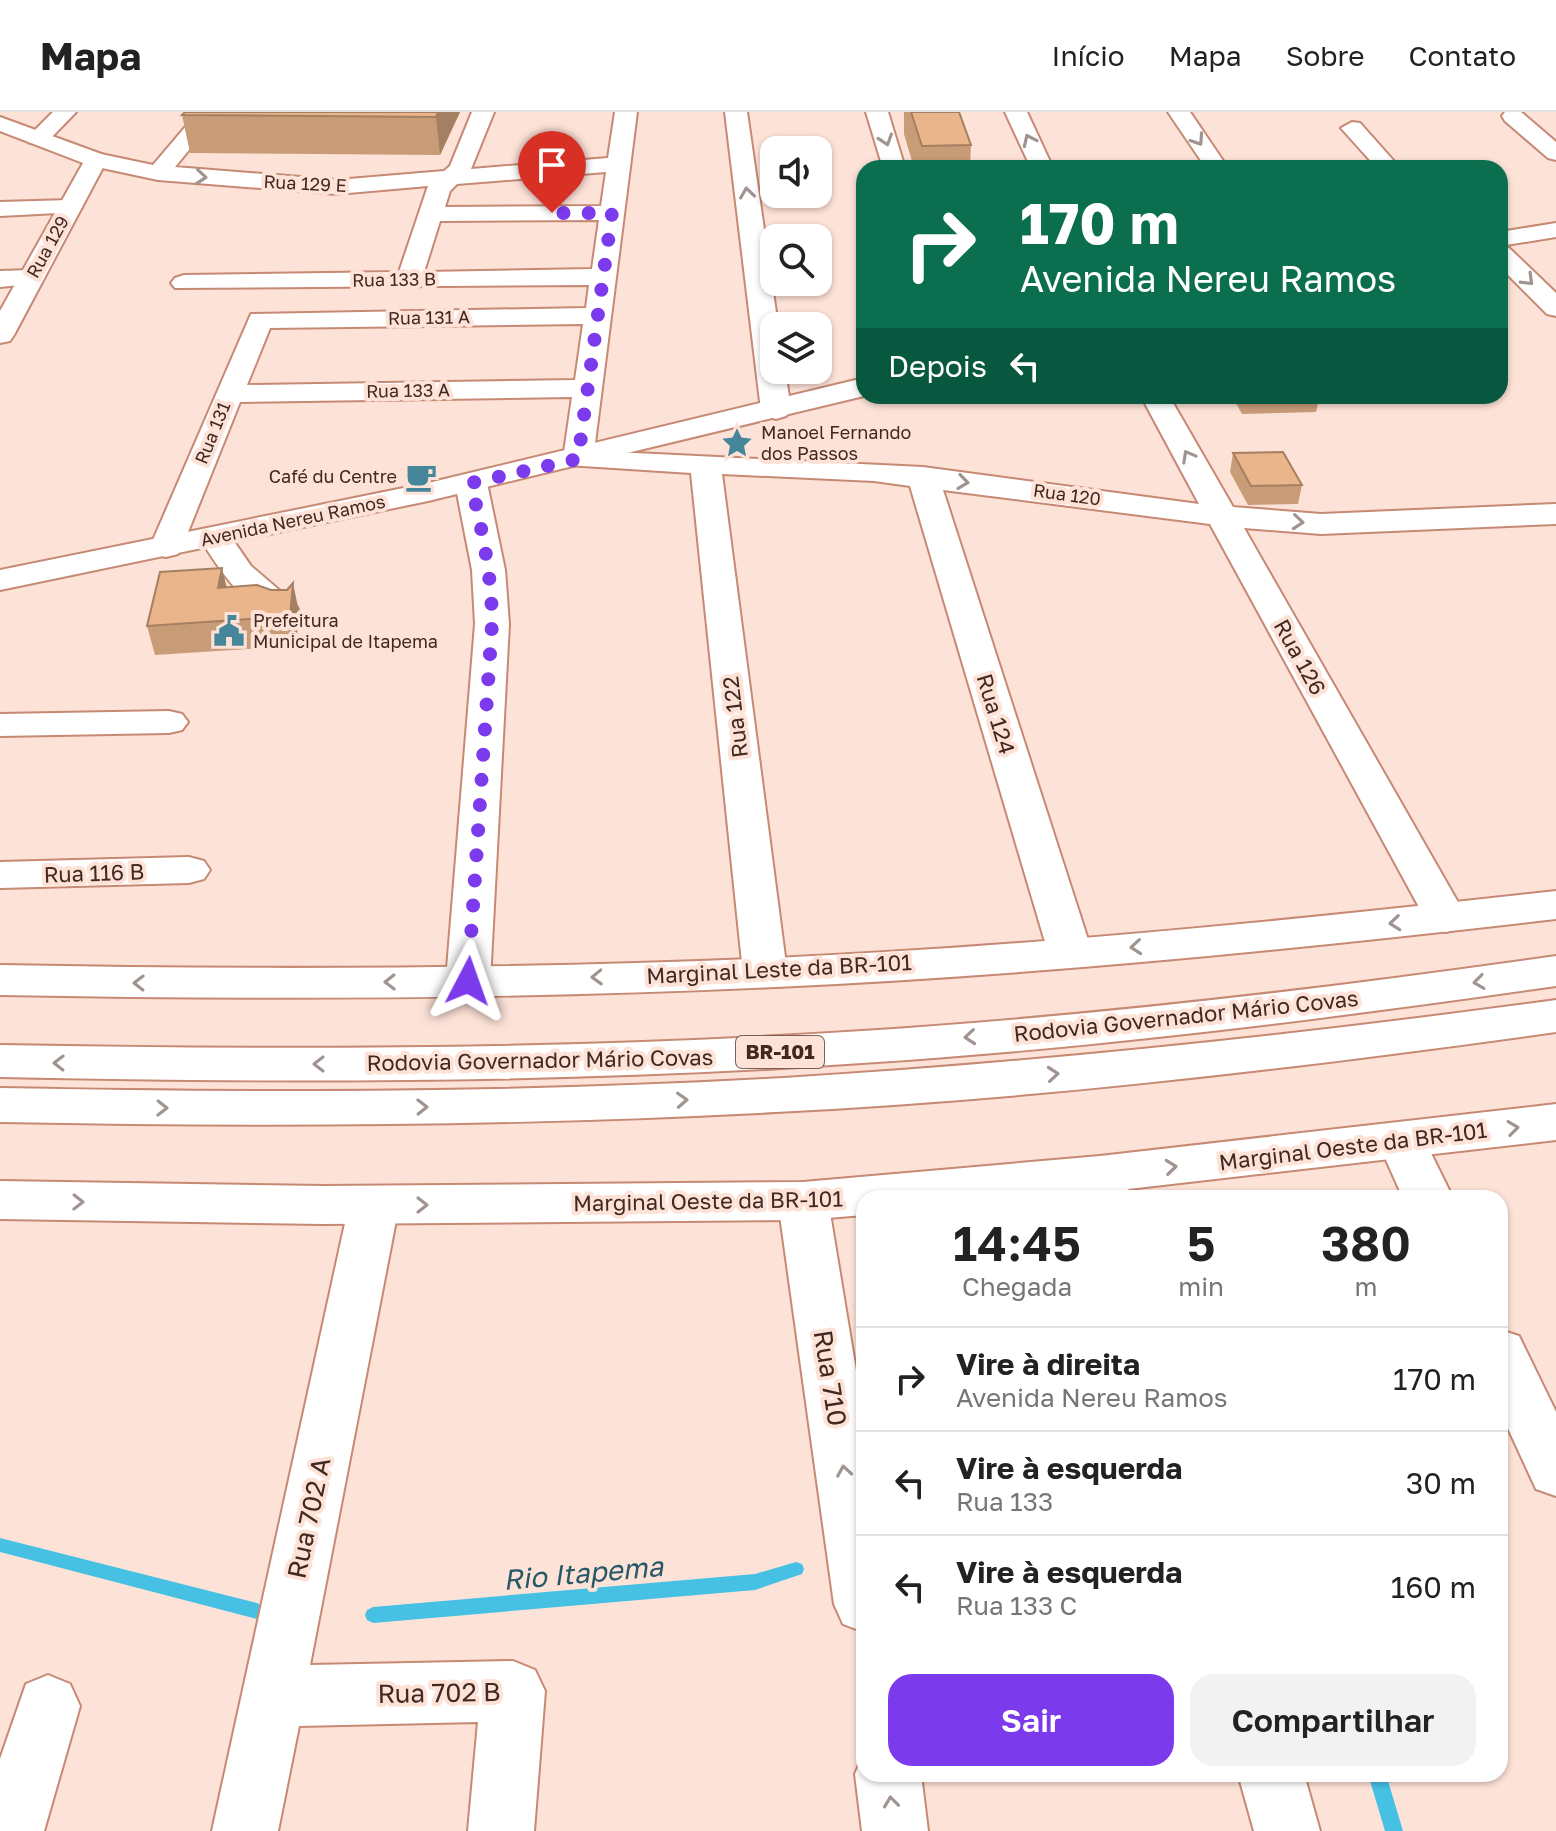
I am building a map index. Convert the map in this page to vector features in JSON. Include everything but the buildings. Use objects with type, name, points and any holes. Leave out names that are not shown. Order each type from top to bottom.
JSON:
[{"type":"main road","points":[[38,138],[65,112]]},
{"type":"main road","points":[[158,173],[209,112]]},
{"type":"main road","points":[[409,280],[439,188],[460,169],[483,112]]},
{"type":"main road","points":[[578,459],[626,112]]},
{"type":"main road","points":[[736,112],[776,410]]},
{"type":"main road","points":[[877,112],[892,160]]},
{"type":"main road","points":[[1016,112],[1038,160]]},
{"type":"main road","points":[[1179,112],[1212,160]]},
{"type":"main road","points":[[1513,116],[1556,153]]},
{"type":"main road","name":"Rua 129 E","points":[[0,123],[96,160],[158,173],[328,187],[619,164]]},
{"type":"main road","points":[[1352,128],[1382,160]]},
{"type":"main road","name":"Rua 129","points":[[0,335],[96,160]]},
{"type":"main road","points":[[0,209],[70,207]]},
{"type":"main road","points":[[431,214],[612,213]]},
{"type":"main road","points":[[1508,238],[1556,230]]},
{"type":"main road","points":[[1508,261],[1556,308]]},
{"type":"main road","name":"Rua 133 B","points":[[184,283],[603,277]]},
{"type":"main road","points":[[0,279],[31,278]]},
{"type":"main road","name":"Rua 131 A","points":[[260,320],[598,316]]},
{"type":"main road","name":"Rua 131","points":[[166,547],[260,320]]},
{"type":"main road","name":"Rua 133 A","points":[[229,394],[587,388]]},
{"type":"main road","name":"Avenida Nereu Ramos","points":[[0,580],[471,483],[856,389]]},
{"type":"main road","name":"Rua 126","points":[[1159,404],[1446,918]]},
{"type":"main road","name":"Rua 120","points":[[578,459],[923,476],[1220,516],[1357,524],[1556,514]]},
{"type":"main road","name":"Rua 122","points":[[705,463],[765,972]]},
{"type":"main road","name":"Rua 124","points":[[923,476],[1070,952]]},
{"type":"main road","points":[[468,981],[492,624],[492,584],[487,549],[471,483]]},
{"type":"main road","points":[[215,537],[239,573],[281,609]]},
{"type":"main road","points":[[0,725],[169,722]]},
{"type":"main road","name":"Rua 116 B","points":[[0,875],[189,870]]},
{"type":"main road","name":"Marginal Leste da BR-101","points":[[0,980],[217,985],[765,972],[1070,952],[1556,905]]},
{"type":"main road","name":"Rodovia Governador Mário Covas","points":[[0,1061],[360,1064],[566,1061],[765,1053],[1314,1004],[1556,971]]},
{"type":"main road","name":"Rodovia Governador Mário Covas","points":[[0,1105],[283,1110],[575,1105],[781,1095],[1172,1063],[1377,1041],[1556,1016]]},
{"type":"main road","name":"Marginal Oeste da BR-101","points":[[1023,1190],[1103,1186],[1556,1122]]},
{"type":"main road","points":[[1402,1142],[1424,1190]]},
{"type":"main road","name":"Marginal Oeste da BR-101","points":[[0,1200],[374,1205],[856,1198]]},
{"type":"main road","name":"Rua 710","points":[[803,1201],[856,1551]]},
{"type":"main road","name":"Rua 702 A","points":[[245,1831],[374,1205]]},
{"type":"main road","points":[[1508,1369],[1556,1471]]},
{"type":"main road","name":"Rua 702 B","points":[[272,1696],[513,1691],[501,1831]]},
{"type":"main road","points":[[11,1831],[48,1706]]},
{"type":"main road","points":[[889,1782],[895,1831]]},
{"type":"main road","points":[[1273,1782],[1287,1831]]},
{"type":"waterway","name":"Rio Itapema","points":[[0,1545],[257,1611]]},
{"type":"waterway","name":"Rio Itapema","points":[[373,1615],[755,1582],[796,1569]]},
{"type":"waterway","name":"Rio Itapema","points":[[1379,1782],[1394,1831]]},
{"type":"place","name":"Manoel Fernando dos Passos","points":[[737,443]]},
{"type":"place","name":"Café du Centre","points":[[421,477]]},
{"type":"place","name":"Prefeitura Municipal de Itapema","points":[[229,631]]},
{"type":"route","points":[[468,981],[492,624],[492,584],[487,549],[471,483],[578,459],[612,213],[552,213]]}]
